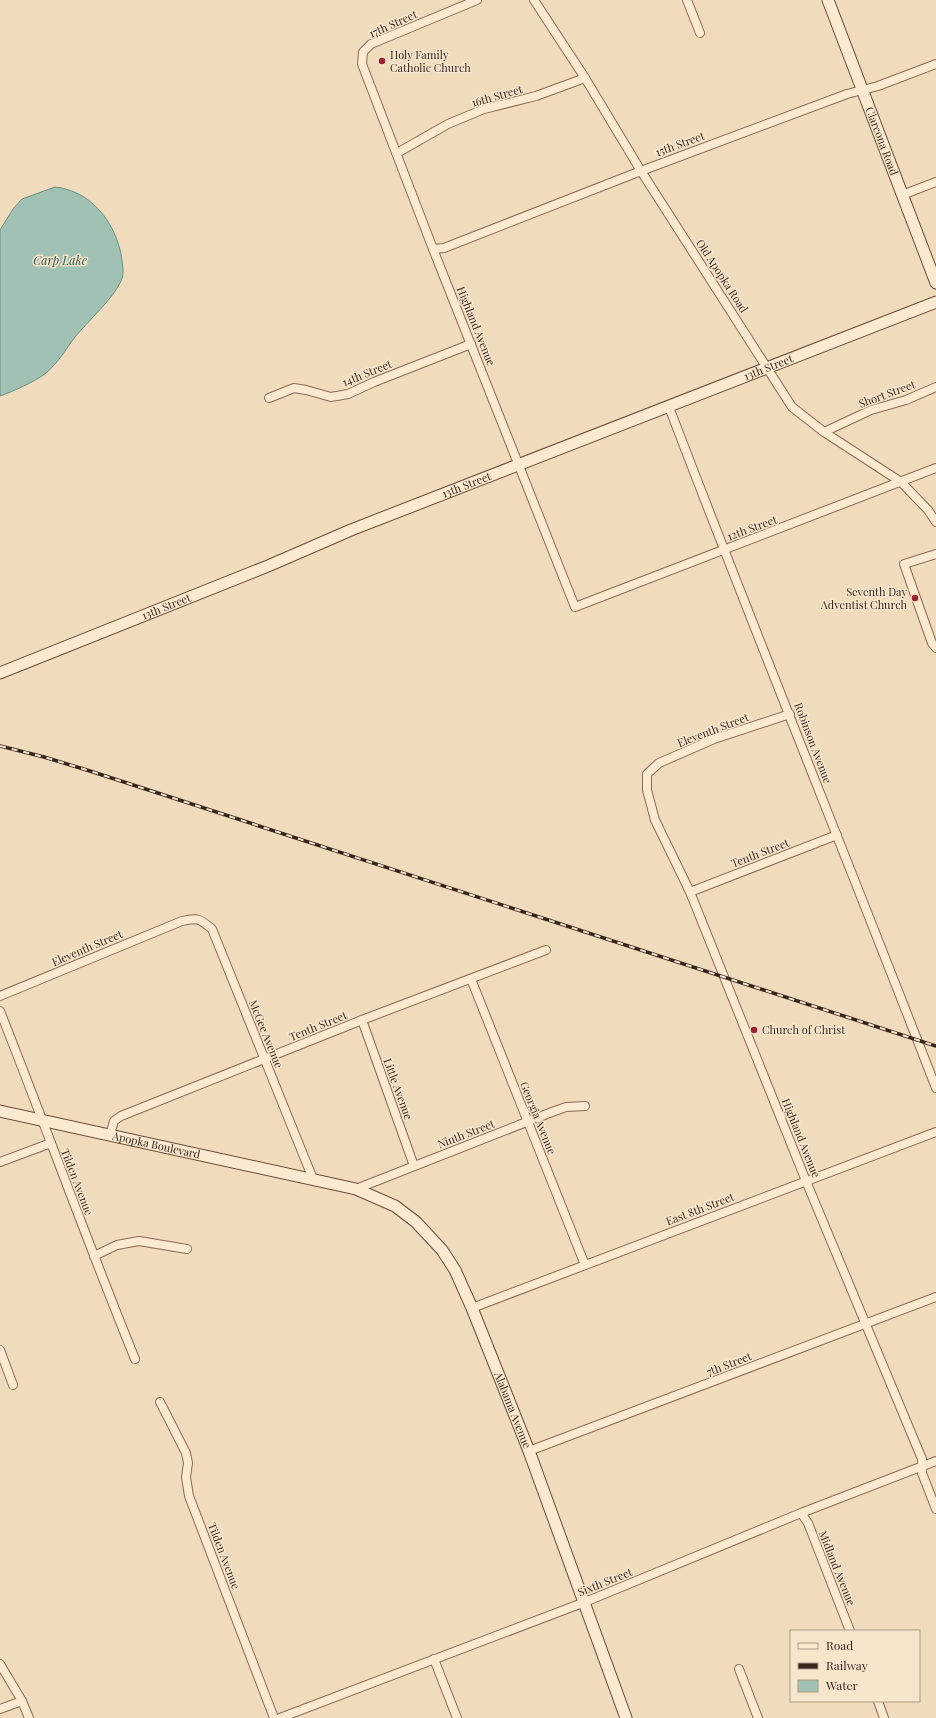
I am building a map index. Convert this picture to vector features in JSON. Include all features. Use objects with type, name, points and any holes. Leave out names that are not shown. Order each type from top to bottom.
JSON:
[{"type":"street","name":"17th Street","points":[[363,52],[371,44],[477,0]]},
{"type":"street","name":"Old Apopka Road","points":[[534,0],[585,78],[640,171],[792,407],[824,432],[901,482],[928,510],[936,522]]},
{"type":"street","points":[[687,0],[700,32]]},
{"type":"street","name":"Clarcona Road","points":[[828,0],[936,282]]},
{"type":"street","name":"Highland Avenue","points":[[363,52],[362,64],[433,249],[575,606]]},
{"type":"street","name":"15th Street","points":[[433,249],[444,248],[640,171],[847,94],[878,86],[936,64]]},
{"type":"street","name":"16th Street","points":[[397,153],[448,124],[484,109],[536,96],[585,78]]},
{"type":"street","points":[[902,195],[936,182]]},
{"type":"street","name":"13th Street","points":[[0,673],[268,566],[345,533],[936,302]]},
{"type":"street","name":"14th Street","points":[[269,398],[294,388],[332,397],[348,394],[471,344]]},
{"type":"street","name":"Short Street","points":[[824,432],[871,410],[906,400],[936,387]]},
{"type":"street","name":"Robinson Avenue","points":[[669,407],[936,1088]]},
{"type":"street","name":"12th Street","points":[[575,606],[936,468]]},
{"type":"street","points":[[936,554],[904,564],[932,643],[936,648]]},
{"type":"street","name":"Eleventh Street","points":[[647,774],[659,763],[714,739],[790,714]]},
{"type":"street","name":"Highland Avenue","points":[[647,774],[647,790],[655,820],[690,892],[806,1181],[922,1459],[922,1473],[936,1509]]},
{"type":"street","name":"Tenth Street","points":[[690,892],[837,835]]},
{"type":"street","name":"McGee Avenue","points":[[182,921],[193,918],[202,920],[212,930],[313,1179]]},
{"type":"street","name":"Eleventh Street","points":[[0,996],[182,921]]},
{"type":"street","name":"Tenth Street","points":[[110,1135],[114,1121],[121,1116],[362,1020],[546,950]]},
{"type":"street","name":"Georgia Avenue","points":[[471,979],[585,1265]]},
{"type":"street","name":"Tilden Avenue","points":[[0,1011],[44,1121],[94,1256],[135,1359]]},
{"type":"street","name":"Little Avenue","points":[[362,1020],[414,1166]]},
{"type":"street","name":"Ninth Street","points":[[356,1189],[566,1107],[585,1106]]},
{"type":"street","name":"Apopka Boulevard","points":[[0,1111],[313,1179]]},
{"type":"street","name":"East 8th Street","points":[[472,1308],[936,1132]]},
{"type":"street","points":[[0,1162],[51,1143]]},
{"type":"street","name":"Alabama Avenue","points":[[313,1179],[356,1189],[395,1206],[427,1232],[449,1260],[472,1308],[529,1451],[626,1718]]},
{"type":"street","points":[[94,1256],[117,1245],[139,1241],[187,1249]]},
{"type":"street","name":"7th Street","points":[[529,1451],[936,1297]]},
{"type":"street","points":[[0,1350],[13,1385]]},
{"type":"street","name":"Tilden Avenue","points":[[160,1402],[186,1453],[188,1463],[186,1477],[189,1496],[274,1718]]},
{"type":"street","name":"Sixth Street","points":[[280,1718],[585,1602],[752,1535],[801,1513],[936,1461]]},
{"type":"street","name":"Midland Avenue","points":[[801,1513],[808,1523],[850,1630]]},
{"type":"street","points":[[434,1659],[457,1718]]},
{"type":"street","points":[[0,1664],[22,1701],[29,1718]]},
{"type":"street","points":[[739,1668],[758,1718]]},
{"type":"street","points":[[0,1709],[22,1701]]},
{"type":"street","points":[[878,1702],[884,1718]]},
{"type":"water","name":"Carp Lake","points":[[55,187],[68,190],[90,201],[107,219],[118,242],[123,275],[112,295],[75,337],[50,369],[31,383],[0,396],[0,230],[13,209],[22,199]]},
{"type":"railway","points":[[0,746],[90,771],[936,1046]]},
{"type":"place","name":"Holy Family Catholic Church","points":[[382,61]]},
{"type":"place","name":"Seventh Day Adventist Church","points":[[915,598]]},
{"type":"place","name":"Church of Christ","points":[[754,1030]]}]
